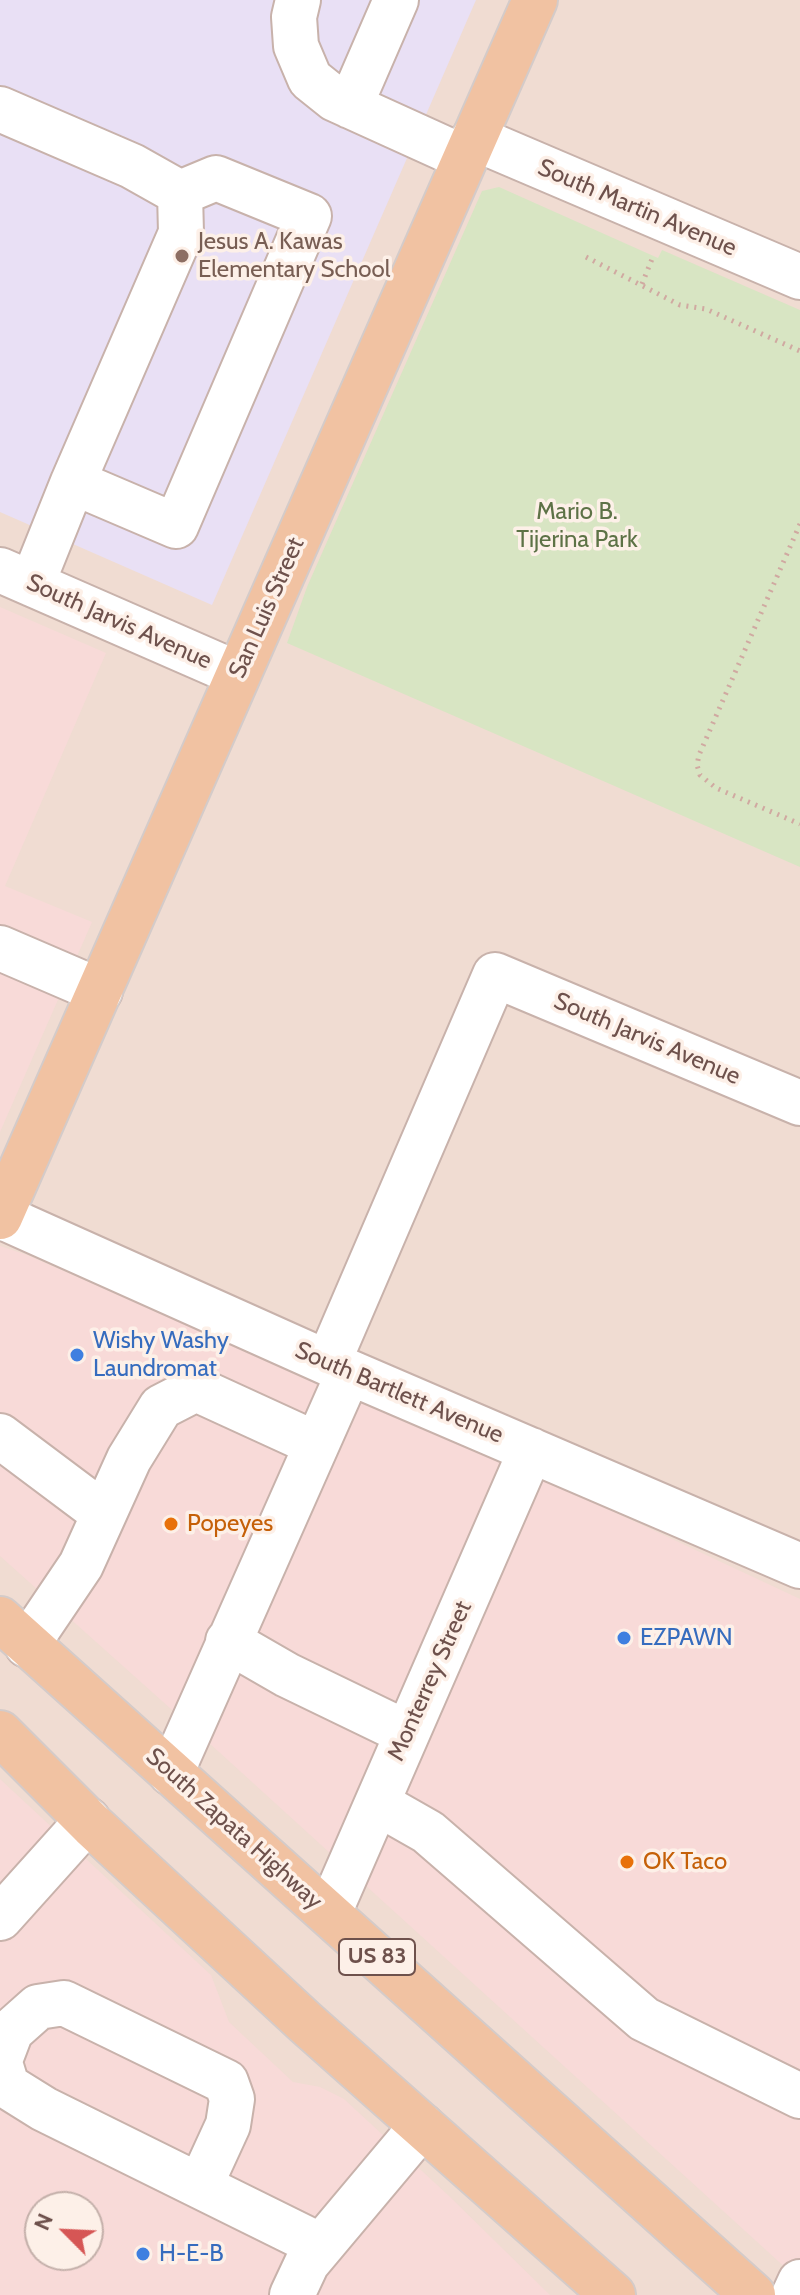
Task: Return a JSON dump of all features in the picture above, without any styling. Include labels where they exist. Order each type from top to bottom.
[{"type":"main road","name":"San Luis Street","points":[[0,1217],[535,0]]},
{"type":"main road","name":"South Zapata Highway","points":[[14,1632],[753,2295]]},
{"type":"main road","points":[[0,1733],[88,1820],[306,2023],[613,2295]]},
{"type":"street","name":"South Martin Avenue","points":[[298,0],[294,17],[296,46],[310,79],[335,99],[470,148],[800,277]]},
{"type":"street","points":[[350,106],[396,0]]},
{"type":"street","points":[[0,109],[132,166],[180,193]]},
{"type":"street","points":[[73,482],[176,526],[309,216],[216,178],[180,193]]},
{"type":"street","points":[[16,577],[73,482],[181,233],[180,193]]},
{"type":"street","name":"South Jarvis Avenue","points":[[16,577],[238,674]]},
{"type":"street","points":[[0,948],[100,991]]},
{"type":"street","name":"South Jarvis Avenue","points":[[338,1367],[495,975],[800,1103]]},
{"type":"street","name":"South Bartlett Avenue","points":[[0,1217],[800,1566]]},
{"type":"street","points":[[171,1773],[316,1444],[338,1367]]},
{"type":"street","points":[[14,1632],[81,1565],[129,1459],[161,1407],[196,1389],[316,1444]]},
{"type":"street","points":[[0,1436],[104,1514]]},
{"type":"street","name":"Monterrey Street","points":[[329,1913],[531,1450]]},
{"type":"street","points":[[228,1641],[287,1675],[407,1733]]},
{"type":"street","points":[[377,1803],[428,1832],[644,2019],[800,2096]]},
{"type":"street","points":[[0,1918],[88,1820]]},
{"type":"street","points":[[200,2186],[228,2125],[232,2099],[226,2082],[64,2003],[38,2007],[11,2031],[0,2062],[7,2086],[44,2109],[321,2246]]},
{"type":"street","points":[[292,2295],[307,2263],[422,2126]]},
{"type":"street","points":[[794,2295],[800,2282]]},
{"type":"path","points":[[642,284],[655,250]]},
{"type":"path","points":[[586,257],[680,305],[706,309],[800,351]]},
{"type":"path","points":[[800,524],[697,765],[700,775],[716,788],[800,824]]},
{"type":"shaded area","points":[[0,0],[800,0],[800,2295],[0,2295]]},
{"type":"shaded area","name":"Jesus A. Kawas Elementary School","points":[[0,0],[476,0],[212,605],[0,512]]},
{"type":"shaded area","points":[[0,607],[106,653],[5,886],[92,922],[0,1132]]},
{"type":"shaded area","points":[[0,1246],[563,1488],[800,1599],[800,2281],[0,1556]]},
{"type":"shaded area","points":[[0,1779],[211,1975],[229,2022],[293,2082],[320,2087],[344,2099],[550,2295],[0,2295]]},
{"type":"green space","name":"Mario B. Tijerina Park","points":[[499,187],[658,258],[662,250],[800,310],[800,867],[287,643],[307,587],[482,191]]},
{"type":"place","name":"Jesus A. Kawas Elementary School","points":[[182,256]]},
{"type":"place","name":"Wishy Washy Laundromat","points":[[77,1355]]},
{"type":"place","name":"Popeyes","points":[[171,1524]]},
{"type":"place","name":"EZPAWN","points":[[624,1638]]},
{"type":"place","name":"OK Taco","points":[[627,1862]]},
{"type":"place","name":"H-E-B","points":[[143,2254]]}]
